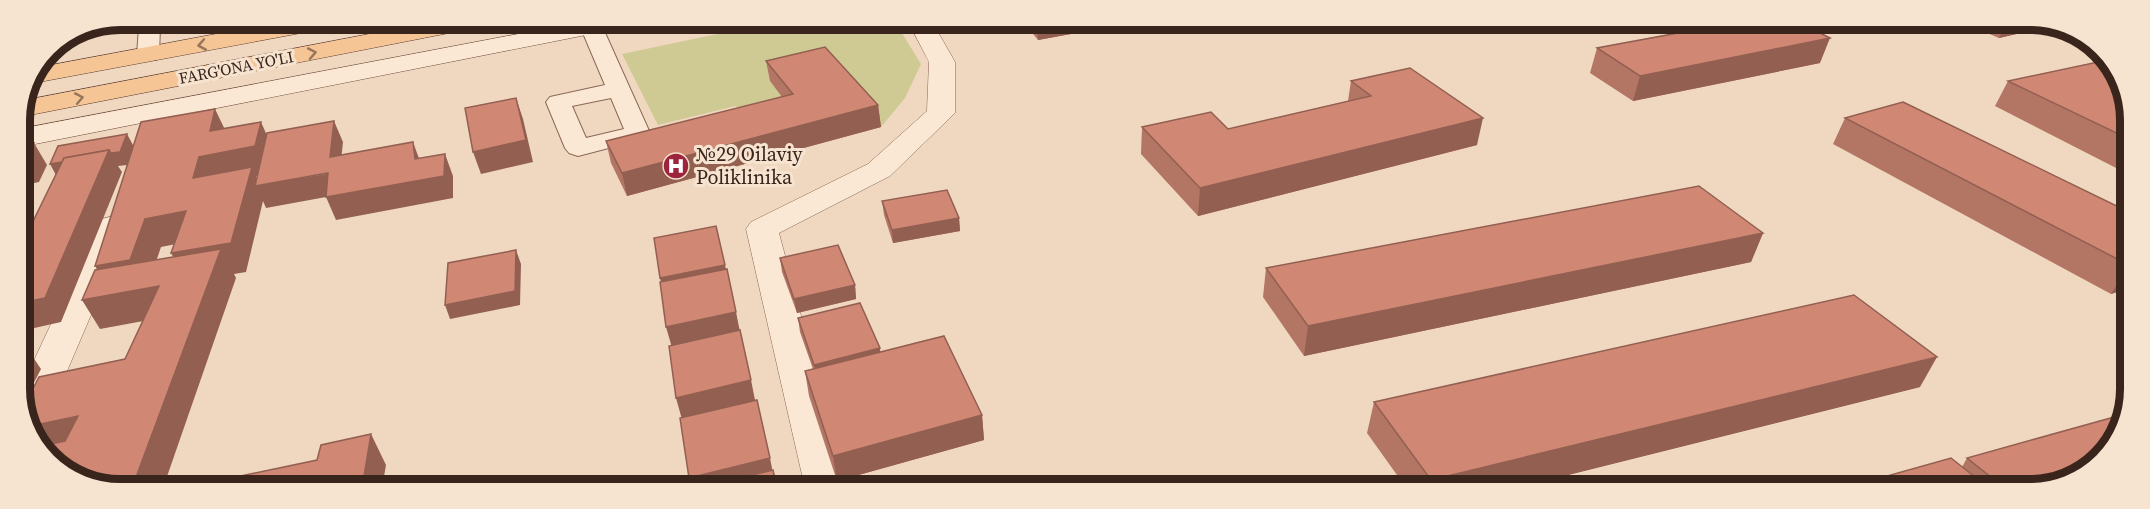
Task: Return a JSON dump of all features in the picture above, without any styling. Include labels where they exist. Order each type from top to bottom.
[{"type":"main road","name":"FARG'ONA YO'LI","points":[[43,74],[280,30]]},
{"type":"main road","name":"FARG'ONA YO'LI","points":[[31,107],[428,30]]},
{"type":"street","points":[[30,136],[573,30]]},
{"type":"street","points":[[824,479],[762,230],[879,170],[940,113],[942,62],[925,30]]},
{"type":"street","points":[[147,145],[159,110]]},
{"type":"street","points":[[32,407],[126,196]]},
{"type":"lane","points":[[148,55],[149,30]]},
{"type":"lane","points":[[596,30],[619,89]]},
{"type":"shaded area","points":[[736,30],[900,30],[921,64],[905,98],[881,127],[828,67],[797,115],[753,127],[736,106],[658,125],[622,54]]},
{"type":"building","points":[[1694,30],[1814,30],[1830,38],[1640,76],[1597,48]]},
{"type":"building","points":[[825,47],[878,105],[622,173],[606,141],[793,94],[766,61]]},
{"type":"building","points":[[2099,62],[2111,80],[2115,91],[2120,135],[2008,81]]},
{"type":"building","points":[[1410,68],[1483,118],[1200,188],[1142,127],[1211,112],[1228,129],[1371,96],[1351,81]]},
{"type":"building","points":[[516,98],[526,140],[473,152],[465,108]]},
{"type":"building","points":[[1903,102],[2120,208],[2120,260],[1845,118]]},
{"type":"building","points":[[215,109],[210,131],[261,122],[255,146],[199,157],[193,178],[252,167],[231,243],[171,253],[186,211],[145,219],[130,260],[95,266],[141,122]]},
{"type":"building","points":[[334,121],[330,157],[413,142],[415,159],[445,154],[444,176],[326,197],[328,173],[255,186],[267,133]]},
{"type":"building","points":[[127,134],[120,152],[111,153],[109,150],[64,158],[62,162],[50,164],[58,146]]},
{"type":"building","points":[[109,150],[45,298],[30,301],[30,228],[64,158]]},
{"type":"building","points":[[1699,186],[1763,233],[1308,326],[1266,268]]},
{"type":"building","points":[[947,190],[959,218],[892,230],[882,201]]},
{"type":"building","points":[[716,226],[725,265],[660,278],[654,238]]},
{"type":"building","points":[[838,245],[855,285],[794,299],[780,258]]},
{"type":"building","points":[[221,249],[135,479],[102,477],[70,464],[49,444],[65,441],[78,416],[37,425],[32,407],[30,394],[39,377],[125,359],[159,286],[82,300],[95,270]]},
{"type":"building","points":[[516,250],[515,291],[445,305],[448,263]]},
{"type":"building","points":[[727,269],[736,312],[666,327],[660,282]]},
{"type":"building","points":[[1854,295],[1937,357],[1435,479],[1430,479],[1374,402]]},
{"type":"building","points":[[860,303],[880,348],[814,365],[798,318]]},
{"type":"building","points":[[740,330],[751,380],[676,398],[669,346]]},
{"type":"building","points":[[944,336],[982,415],[833,456],[805,371]]},
{"type":"building","points":[[757,400],[770,458],[689,478],[680,418]]},
{"type":"building","points":[[2115,417],[2108,434],[2089,457],[2075,467],[2053,476],[2036,479],[1993,479],[1967,458]]},
{"type":"building","points":[[371,434],[364,479],[226,479],[317,460],[321,445]]},
{"type":"building","points":[[1951,458],[1977,479],[1876,479]]},
{"type":"building","points":[[773,470],[775,479],[736,479]]},
{"type":"place","name":"№29 Oilaviy Poliklinika","points":[[676,166]]}]
